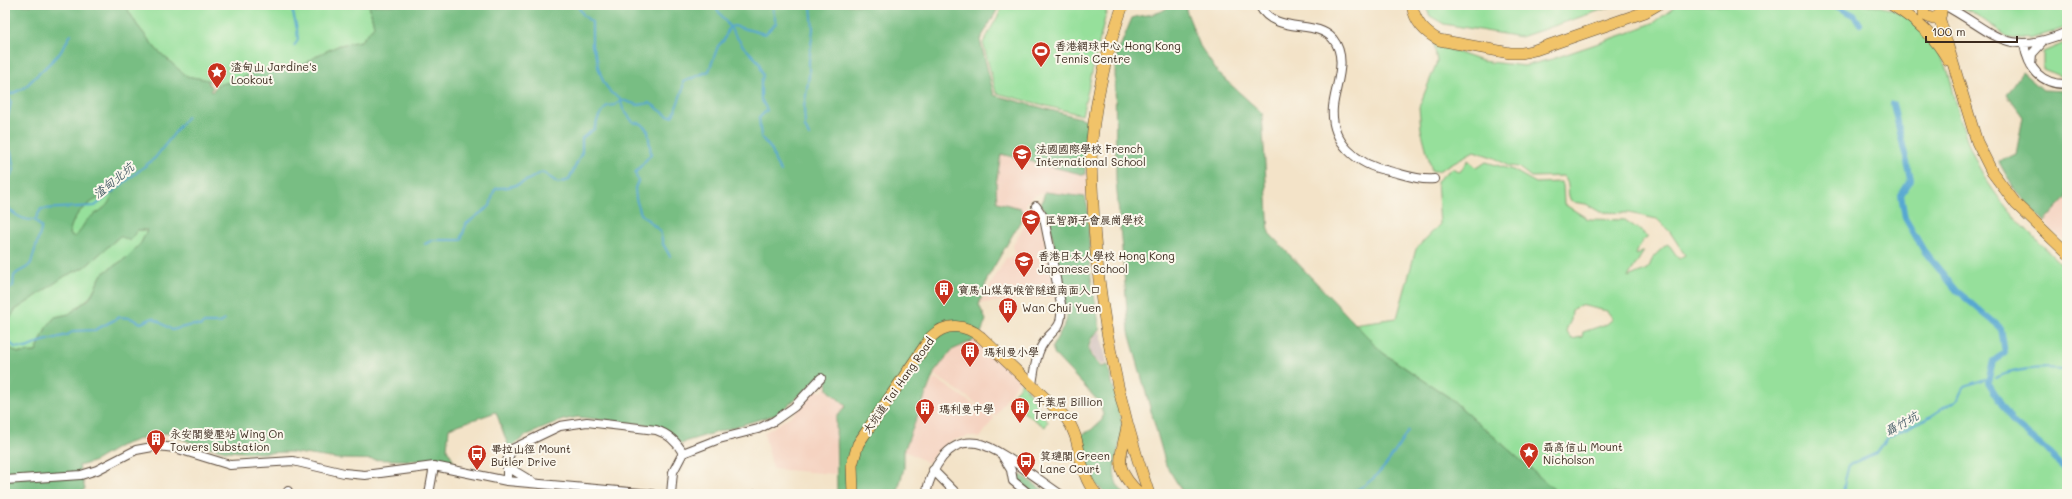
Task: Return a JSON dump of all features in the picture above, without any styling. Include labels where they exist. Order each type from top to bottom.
[{"type":"main road","points":[[1123,5],[1109,53],[1094,122],[1091,162],[1093,229],[1103,308],[1128,425],[1149,494]]},
{"type":"main road","points":[[1412,5],[1419,24],[1428,33],[1439,40],[1515,53],[1535,50],[1645,12],[1657,5]]},
{"type":"main road","points":[[1893,5],[1937,13]]},
{"type":"main road","points":[[1893,5],[1916,21],[1926,31],[1945,55],[1957,76]]},
{"type":"main road","points":[[1924,5],[1923,11],[1937,13]]},
{"type":"main road","points":[[1937,13],[1977,142],[1992,172],[2016,204],[2067,253]]},
{"type":"main road","name":"大坑道 Tai Hang Road","points":[[853,494],[852,465],[861,438],[929,340],[940,330],[956,326],[973,331],[1063,414],[1077,439],[1082,470],[1096,494]]},
{"type":"main road","points":[[1128,425],[1121,459],[1122,474],[1140,494]]},
{"type":"main road","points":[[1121,459],[1129,452],[1136,454]]},
{"type":"street","points":[[1259,5],[1266,15],[1274,21],[1323,32],[1335,43],[1340,66],[1333,108],[1333,119],[1339,139],[1346,149],[1372,168],[1434,179]]},
{"type":"street","points":[[1937,13],[1950,13],[1968,18],[2001,40],[2012,43],[2024,44],[2046,40],[2067,32]]},
{"type":"street","points":[[2032,69],[2032,54],[2035,48],[2046,40]]},
{"type":"street","points":[[2024,44],[2027,60],[2032,69],[2048,81],[2067,84]]},
{"type":"street","points":[[1032,385],[1035,365],[1041,347],[1060,325],[1062,316],[1044,218],[1036,206]]},
{"type":"street","points":[[671,494],[673,472],[683,453],[719,439],[758,429],[774,421],[794,407],[821,378]]},
{"type":"street","points":[[507,481],[507,461],[509,455],[518,445],[560,426],[577,422],[594,422],[656,430],[665,433],[678,443],[683,453]]},
{"type":"street","points":[[926,494],[933,470],[950,450],[965,444],[977,443],[1000,454],[1060,494]]},
{"type":"street","points":[[5,480],[81,475],[97,470],[136,450],[158,446],[175,448],[224,464],[240,465],[293,461],[354,474],[370,474],[434,466],[507,481],[652,494]]},
{"type":"street","points":[[1000,454],[1011,470],[1012,480],[1016,485],[1029,494]]},
{"type":"street","points":[[429,494],[434,466]]},
{"type":"street","points":[[508,467],[535,483]]},
{"type":"street","points":[[1016,485],[1014,478],[1020,468]]},
{"type":"street","points":[[933,470],[954,491]]},
{"type":"street","points":[[929,482],[940,483],[954,491]]},
{"type":"street","points":[[757,494],[774,494]]},
{"type":"shaded area","points":[[991,145],[1088,172],[1086,199],[1041,193],[1032,197],[1026,204],[1026,210],[993,202]]},
{"type":"shaded area","points":[[2067,197],[2067,244],[2044,222]]},
{"type":"shaded area","name":"香港日本人學校 Hong Kong Japanese School","points":[[1041,222],[1047,253],[1017,257],[1047,254],[1056,297],[980,303],[1006,258],[1015,257],[1013,245],[1024,226]]},
{"type":"shaded area","points":[[1100,330],[1107,363],[1101,365],[1093,357],[1089,350],[1092,340]]},
{"type":"shaded area","points":[[968,334],[1020,379],[995,416],[932,373],[945,355]]},
{"type":"shaded area","points":[[935,378],[994,418],[980,438],[969,436],[950,441],[936,452],[928,463],[905,451],[903,440],[909,421]]},
{"type":"shaded area","points":[[828,385],[849,402],[836,418],[835,474],[773,469],[764,433],[794,414],[816,390],[822,392]]},
{"type":"green space","points":[[5,5],[125,5],[137,25],[156,49],[186,76],[208,80],[208,83],[213,88],[210,90],[212,92],[217,85],[238,80],[261,69],[295,70],[320,54],[340,45],[361,41],[374,26],[369,5],[1000,5],[980,40],[994,95],[1088,120],[1085,135],[1085,175],[1001,154],[996,184],[997,202],[1020,208],[1024,215],[988,277],[979,305],[986,320],[979,338],[952,350],[934,373],[904,451],[904,468],[897,494],[837,494],[836,418],[846,406],[828,390],[827,380],[820,375],[807,389],[778,414],[687,441],[682,444],[655,426],[578,417],[563,420],[527,435],[509,448],[496,412],[449,428],[447,449],[454,461],[338,459],[290,452],[259,453],[226,451],[192,443],[167,433],[148,436],[120,446],[93,462],[79,466],[85,489],[78,494],[5,494],[5,345],[18,353],[36,352],[46,328],[55,317],[69,314],[90,298],[102,274],[126,258],[141,243],[147,230],[137,230],[130,241],[120,236],[85,267],[65,276],[15,310],[5,327]],"holes":[[[114,191],[105,207],[86,221],[75,237],[69,234],[75,217],[85,206]]]},
{"type":"green space","points":[[125,5],[369,5],[374,26],[361,41],[340,45],[320,54],[295,70],[261,69],[238,80],[217,85],[208,80],[186,76],[156,49],[137,25]]},
{"type":"green space","name":"香港網球中心 Hong Kong Tennis Centre","points":[[1004,5],[1108,5],[1082,115],[996,93],[983,43]]},
{"type":"green space","points":[[1171,5],[1187,5],[1186,10],[1200,46],[1218,73],[1262,113],[1269,233],[1383,353],[1450,398],[1559,494],[1184,494],[1166,465],[1129,332],[1116,180],[1115,59],[1132,18],[1157,13]]},
{"type":"green space","points":[[1425,5],[1616,5],[1521,37],[1444,24],[1430,16]]},
{"type":"green space","points":[[1677,5],[1874,5],[1898,12],[1905,16],[1928,38],[1948,71],[1970,149],[1993,190],[2016,218],[2067,269],[2067,494],[1559,494],[1450,398],[1383,353],[1353,324],[1397,318],[1416,249],[1440,224],[1437,181],[1452,168],[1460,172],[1468,160],[1477,168],[1486,162],[1513,170],[1536,183],[1561,182],[1563,185],[1564,204],[1588,219],[1625,220],[1648,236],[1642,241],[1636,254],[1637,255],[1644,251],[1628,277],[1649,267],[1653,257],[1667,244],[1679,259],[1685,255],[1670,232],[1657,219],[1629,213],[1600,212],[1586,204],[1572,202],[1569,196],[1566,179],[1563,176],[1531,177],[1518,167],[1508,166],[1495,158],[1474,151],[1438,171],[1432,171],[1421,129],[1419,107],[1437,62],[1434,44],[1481,61],[1524,66],[1552,59],[1628,33],[1655,22]],"holes":[[[1580,305],[1607,311],[1613,319],[1607,324],[1583,332],[1582,337],[1572,339],[1566,330],[1571,320],[1572,310]]]},
{"type":"green space","points":[[1956,5],[2067,5],[2067,24],[2062,29],[2030,39],[2008,37],[1972,12]]},
{"type":"green space","points":[[2067,42],[2067,78],[2043,69],[2043,52]]},
{"type":"green space","points":[[2022,72],[2043,90],[2067,91],[2067,197],[2044,222],[2015,191],[1999,162],[2016,154],[2023,117],[2007,95]]},
{"type":"green space","points":[[114,190],[110,203],[86,222],[81,232],[75,238],[69,234],[75,217],[85,206]]},
{"type":"green space","points":[[1045,192],[1085,197],[1088,209],[1090,271],[1100,329],[1091,339],[1088,349],[1091,356],[1101,367],[1108,365],[1122,422],[1121,437],[1114,471],[1115,479],[1125,494],[1113,495],[1107,493],[1094,483],[1090,476],[1080,435],[1091,430],[1102,420],[1103,415],[1100,403],[1055,355],[1052,347],[1066,322],[1067,316],[1049,217],[1041,205]]},
{"type":"green space","points":[[137,230],[147,230],[141,243],[126,258],[102,274],[90,297],[69,314],[55,317],[46,328],[36,352],[18,353],[5,345],[5,327],[15,310],[65,276],[85,267],[120,236]]},
{"type":"green space","points":[[1022,382],[1048,422],[1045,427],[1009,402]]},
{"type":"green space","points":[[1021,475],[1049,494],[1035,494],[1018,482],[1017,479]]},
{"type":"waterway","points":[[291,5],[298,40],[294,46]]},
{"type":"waterway","points":[[577,5],[584,16],[592,22],[592,46],[604,83],[611,93],[620,98],[623,109],[633,122],[642,124],[648,131],[651,154],[635,173],[638,181],[635,188],[636,199],[641,214],[660,231],[663,244],[670,256]]},
{"type":"waterway","points":[[714,5],[743,46],[759,62],[763,76],[761,82],[761,99],[767,110],[759,118],[761,137],[772,150],[775,161],[781,172]]},
{"type":"waterway","points":[[425,244],[433,240],[461,240],[466,224],[490,206],[494,191],[497,188],[510,187],[526,181],[542,172],[558,183],[569,180],[582,152],[582,138],[594,129],[599,116],[607,106],[615,105],[622,100],[638,105],[650,103],[668,116],[673,116],[683,89],[683,82],[709,71],[718,46],[724,40],[729,27],[734,26],[765,34],[776,23],[773,11],[774,5]]},
{"type":"waterway","points":[[809,136],[805,127],[804,107],[809,76],[809,61],[813,29],[811,5]]},
{"type":"waterway","points":[[1834,5],[1854,15],[1860,24]]},
{"type":"waterway","points":[[9,95],[24,88],[60,53],[71,34]]},
{"type":"waterway","points":[[5,89],[11,102],[5,129]]},
{"type":"waterway","points":[[1893,104],[1911,179],[1901,195],[1905,218],[1924,251],[1957,291],[2001,328],[2005,353],[1993,361],[1988,382],[2013,422],[2044,448],[2067,472]]},
{"type":"waterway","name":"渣甸北坑","points":[[35,220],[41,209],[95,206],[155,158],[187,117]]},
{"type":"waterway","points":[[5,147],[11,152],[14,170],[5,185]]},
{"type":"waterway","points":[[5,200],[9,209],[21,218],[35,220],[41,227],[31,263],[14,276],[13,286],[5,293]]},
{"type":"waterway","points":[[5,339],[15,347],[26,348],[40,342],[67,335],[74,331],[95,330],[120,317],[130,318],[141,323],[153,318],[172,330],[192,325],[200,326],[204,323],[219,323],[225,320]]},
{"type":"waterway","points":[[1995,378],[2020,370],[2037,368],[2063,369],[2067,367]]},
{"type":"waterway","name":"聶竹坑","points":[[1843,494],[1849,465],[1877,453],[1888,437],[1928,418],[1956,400],[1965,386],[1985,379]]},
{"type":"waterway","points":[[1348,494],[1359,489],[1384,468],[1408,431]]},
{"type":"place","name":"香港網球中心 Hong Kong Tennis Centre","points":[[1041,68]]},
{"type":"place","name":"渣甸山 Jardine's Lookout","points":[[217,89]]},
{"type":"place","name":"法國國際學校 French International School","points":[[1022,171]]},
{"type":"place","name":"匡智獅子會晨崗學校","points":[[1031,236]]},
{"type":"place","name":"香港日本人學校 Hong Kong Japanese School","points":[[1024,278]]},
{"type":"place","name":"寶馬山煤氣喉管隧道南面入口","points":[[944,306]]},
{"type":"place","name":"Wan Chui Yuen","points":[[1008,324]]},
{"type":"place","name":"瑪利曼小學","points":[[970,368]]},
{"type":"place","name":"千葉居 Billion Terrace","points":[[1020,424]]},
{"type":"place","name":"瑪利曼中學","points":[[925,425]]},
{"type":"place","name":"永安閣變壓站 Wing On Towers Substation","points":[[156,456]]},
{"type":"place","name":"聶高信山 Mount Nicholson","points":[[1529,469]]},
{"type":"place","name":"畢拉山徑 Mount Butler Drive","points":[[477,471]]},
{"type":"place","name":"箕璉閣 Green Lane Court","points":[[1026,478]]}]
